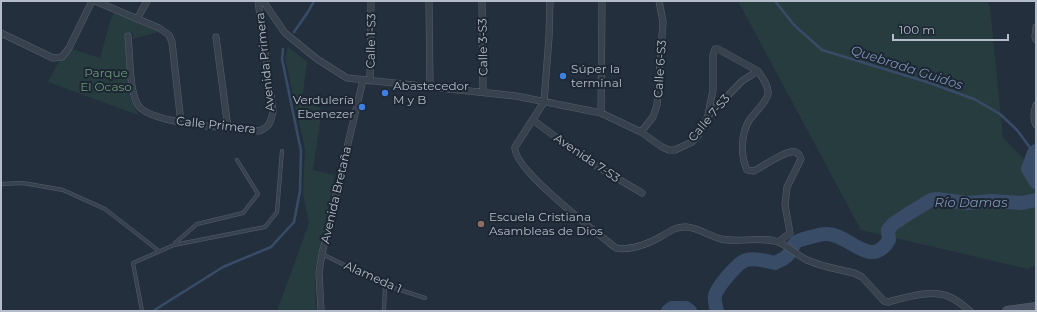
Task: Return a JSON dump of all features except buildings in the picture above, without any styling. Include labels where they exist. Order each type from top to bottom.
[{"type":"main road","points":[[1007,311],[1036,307]]},
{"type":"street","points":[[1,33],[53,58],[62,57],[69,48],[92,1]]},
{"type":"street","points":[[95,1],[159,28],[169,35],[172,42],[180,123]]},
{"type":"street","points":[[137,19],[146,1]]},
{"type":"street","name":"Avenida Primera","points":[[258,1],[273,111],[270,123]]},
{"type":"street","name":"Calle 7-S3","points":[[263,1],[286,33],[317,59],[347,78],[483,92],[601,113],[641,132],[668,150],[676,150],[692,142],[698,136],[708,116],[742,81],[758,71]]},
{"type":"street","name":"Calle 1-S3","points":[[370,80],[372,1]]},
{"type":"street","points":[[429,1],[430,87]]},
{"type":"street","name":"Calle 3-S3","points":[[482,1],[483,92]]},
{"type":"street","points":[[550,1],[544,102],[515,147],[515,151],[525,169],[540,184],[616,248],[625,250],[637,247],[660,237],[673,229],[681,227],[688,227],[721,239],[736,241],[765,240],[778,242],[796,254],[809,260],[862,277],[884,301],[888,302],[922,295],[938,294],[949,297],[970,311]]},
{"type":"street","points":[[601,113],[602,1]]},
{"type":"street","name":"Calle 6-S3","points":[[641,132],[653,117],[657,105],[662,22],[659,1]]},
{"type":"street","points":[[1036,27],[1036,40]]},
{"type":"street","name":"Calle Primera","points":[[128,36],[132,88],[138,106],[155,116],[180,123],[259,131],[266,128],[270,123]]},
{"type":"street","points":[[216,37],[228,128]]},
{"type":"street","points":[[708,116],[713,90],[713,55],[715,49],[718,49],[758,71],[768,88],[768,94],[745,130],[742,149],[743,162],[747,170],[754,171],[789,153],[796,152],[800,156],[801,160],[788,187],[785,205],[790,233],[778,242]]},
{"type":"street","name":"Avenida Bretaña","points":[[321,311],[319,272],[322,254],[363,80]]},
{"type":"street","points":[[1036,105],[1034,109],[1034,121],[1036,125]]},
{"type":"street","name":"Avenida 7-S3","points":[[533,120],[588,161],[642,193]]},
{"type":"lane","points":[[142,311],[133,263],[174,245],[265,227],[278,212],[282,151]]},
{"type":"lane","points":[[174,245],[197,224],[242,213],[258,194],[237,160]]},
{"type":"lane","points":[[1,184],[23,183],[63,190],[105,209],[159,251]]},
{"type":"lane","name":"Alameda 1","points":[[322,254],[385,285],[425,298]]},
{"type":"lane","points":[[384,311],[385,285]]},
{"type":"green space","points":[[738,1],[987,1],[990,7],[1003,138],[1036,171],[1036,265],[1028,269],[861,230]]},
{"type":"green space","name":"Parque El Ocaso","points":[[114,12],[158,32],[133,39],[133,33],[126,32],[130,97],[138,115],[48,82],[60,60],[66,57],[72,49],[100,58]]},
{"type":"green space","points":[[288,47],[307,61],[302,101],[322,109],[313,170],[335,175],[315,271],[316,311],[277,311],[309,223],[303,193],[305,149],[285,58]]},
{"type":"waterway","points":[[294,32],[314,1]]},
{"type":"waterway","name":"Quebrada Guidos","points":[[775,1],[794,25],[822,50],[927,82],[974,99],[1000,114],[1017,130],[1034,153]]},
{"type":"waterway","points":[[153,311],[223,267],[271,247],[294,222],[300,191],[301,151],[282,59],[283,49]]},
{"type":"waterway","name":"Río Damas","points":[[1036,151],[1028,169],[1036,182]]},
{"type":"waterway","name":"Río Damas","points":[[717,311],[715,300],[716,292],[727,277],[741,263],[751,259],[775,263],[782,260],[789,254],[793,245],[801,240],[823,234],[834,235],[858,248],[874,252],[882,249],[889,240],[888,230],[893,224],[931,200],[937,199],[967,203],[991,201],[1022,203],[1036,200]]},
{"type":"waterway","name":"Río Damas","points":[[668,311],[672,308],[686,308],[690,311]]},
{"type":"place","name":"Súper la terminal","points":[[563,76]]},
{"type":"place","name":"Abastecedor M y B","points":[[385,93]]},
{"type":"place","name":"Verdulería Ebenezer","points":[[362,107]]},
{"type":"place","name":"Escuela Cristiana Asambleas de Dios","points":[[481,224]]}]
